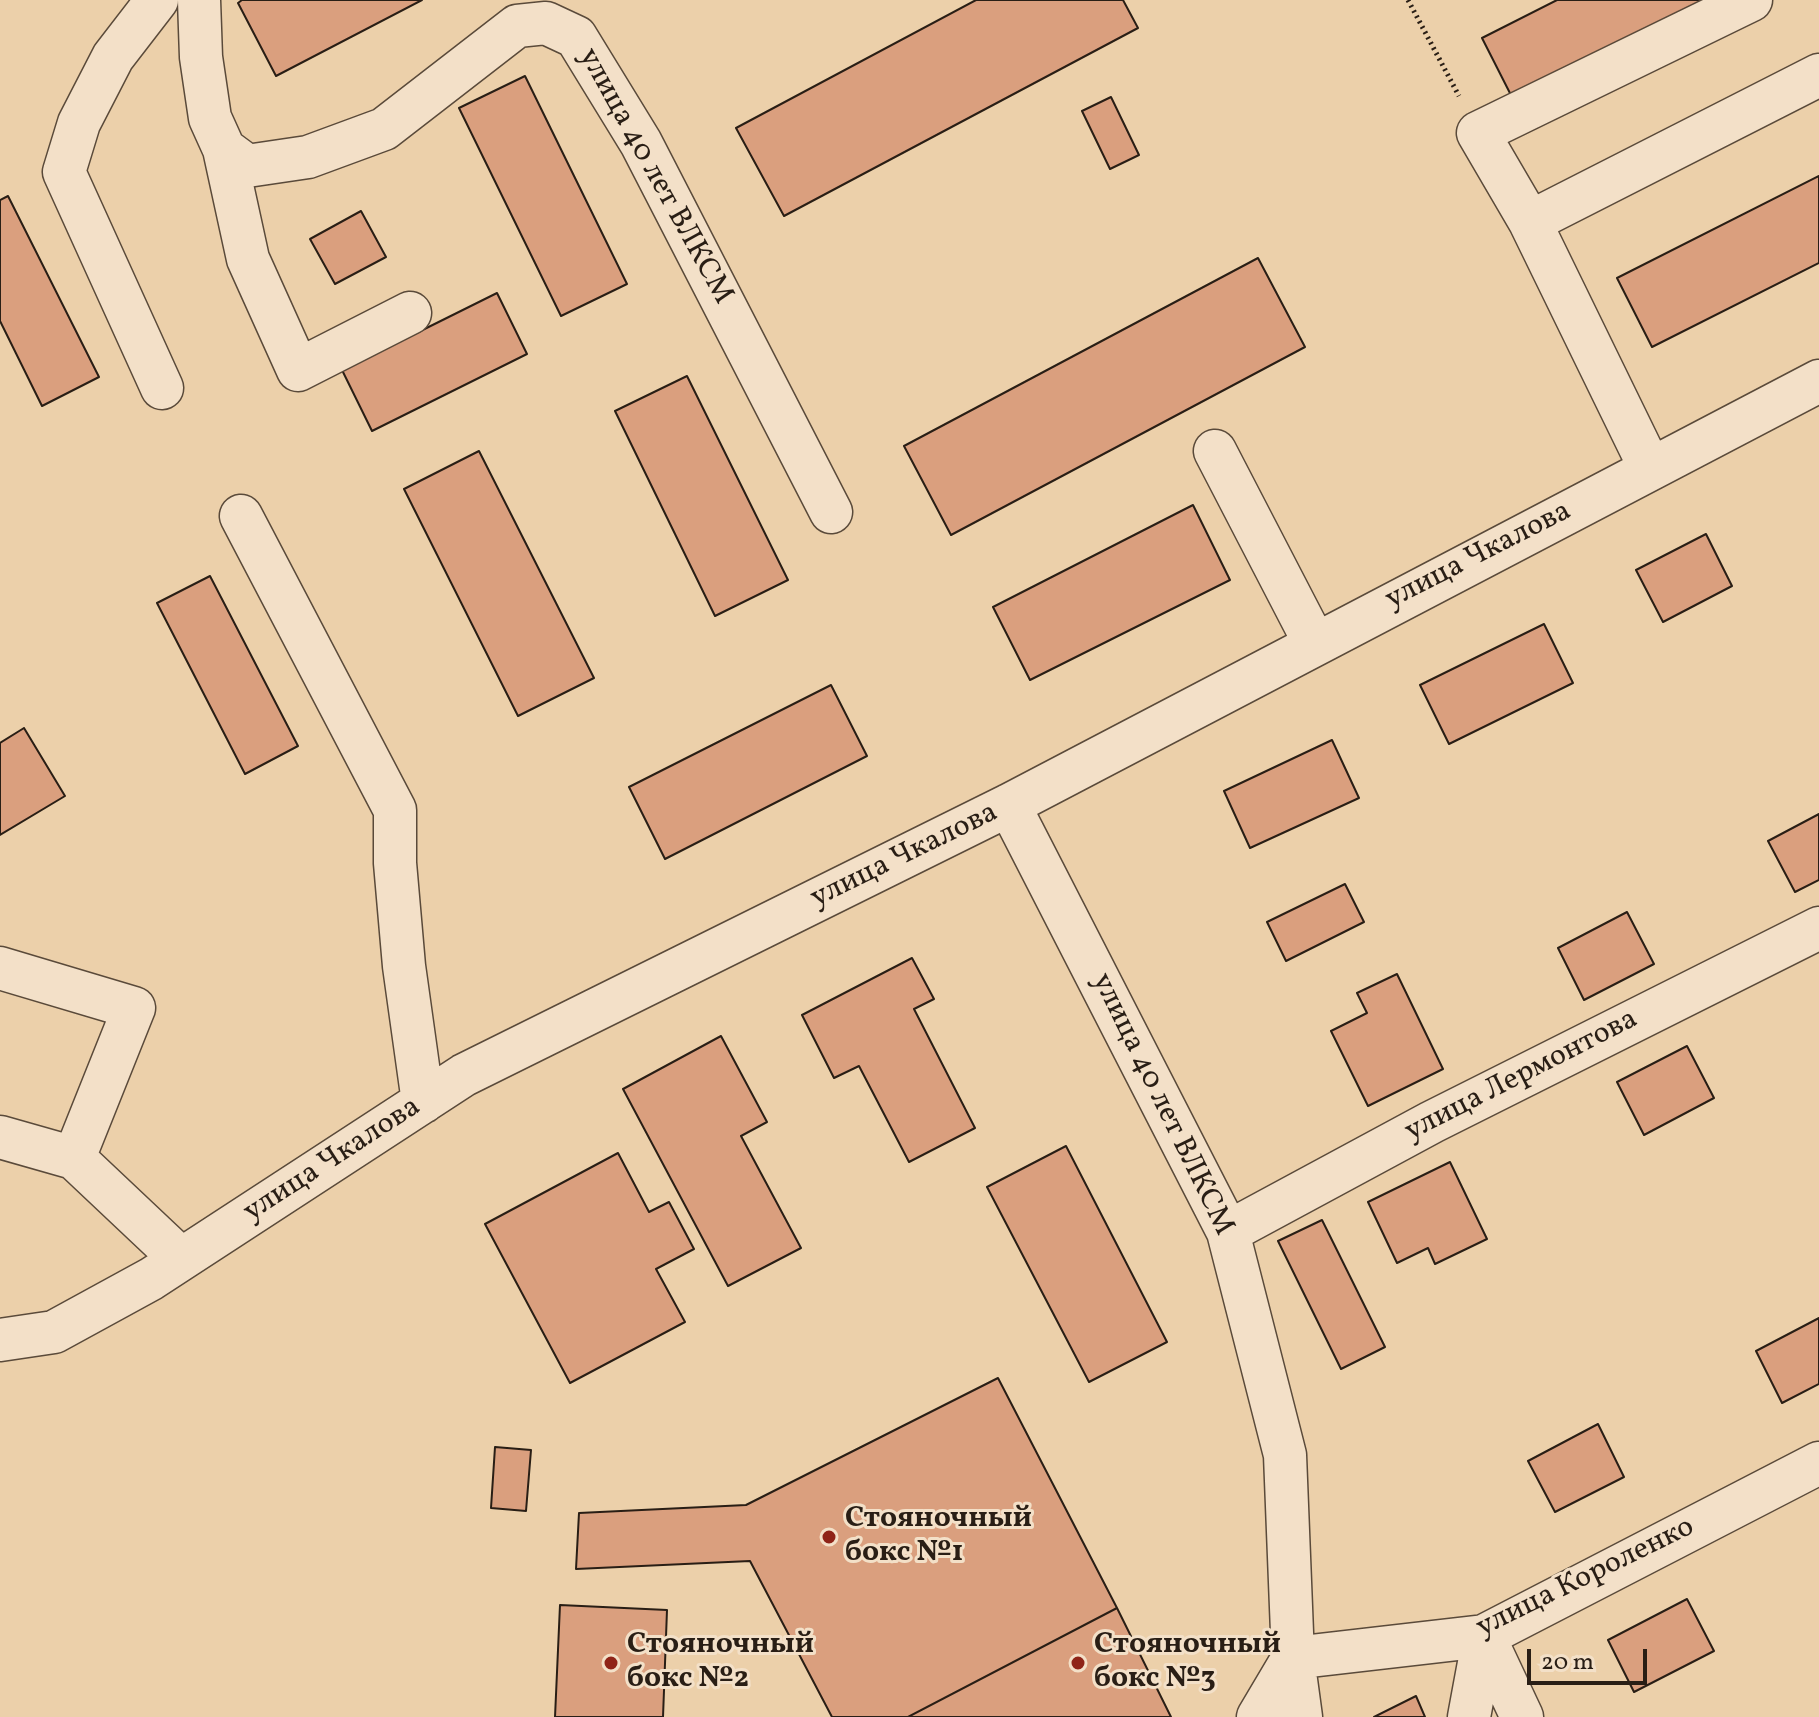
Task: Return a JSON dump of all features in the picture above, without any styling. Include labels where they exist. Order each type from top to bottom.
[{"type":"street","points":[[157,0],[113,57],[79,123],[64,172],[162,388]]},
{"type":"street","points":[[199,0],[201,57],[210,118],[224,149],[248,259],[298,370],[410,313]]},
{"type":"street","points":[[1650,468],[1530,222],[1478,133],[1751,0]]},
{"type":"street","name":"улица 40 лет ВЛКСМ","points":[[224,149],[247,166],[308,157],[384,129],[517,26],[546,23],[576,37],[641,143],[831,512]]},
{"type":"street","points":[[1530,222],[1819,75]]},
{"type":"street","name":"улица Чкалова","points":[[0,1340],[54,1332],[181,1259],[464,1075],[1009,805],[1314,642],[1819,381]]},
{"type":"street","points":[[1215,451],[1314,642]]},
{"type":"street","points":[[241,516],[395,810],[395,863],[402,951],[423,1102]]},
{"type":"street","name":"улица 40 лет ВЛКСМ","points":[[1009,805],[1228,1232],[1285,1455],[1293,1658],[1301,1717]]},
{"type":"street","name":"улица Лермонтова","points":[[1228,1232],[1432,1122],[1819,928]]},
{"type":"street","points":[[0,968],[134,1008],[74,1158]]},
{"type":"street","points":[[0,1137],[74,1158],[181,1259]]},
{"type":"street","name":"улица Короленко","points":[[1293,1658],[1484,1636],[1819,1463]]},
{"type":"street","points":[[1469,1717],[1484,1636]]},
{"type":"street","points":[[1484,1636],[1522,1717]]},
{"type":"street","points":[[1258,1717],[1293,1658]]},
{"type":"path","points":[[1408,0],[1478,133]]},
{"type":"building","points":[[242,0],[422,0],[276,76],[238,3]]},
{"type":"building","points":[[976,0],[1123,0],[1138,28],[784,216],[736,128]]},
{"type":"building","points":[[1557,0],[1729,0],[1517,107],[1482,38]]},
{"type":"building","points":[[525,76],[627,284],[561,316],[459,108]]},
{"type":"building","points":[[1111,97],[1139,155],[1110,169],[1082,111]]},
{"type":"building","points":[[1819,176],[1819,263],[1652,347],[1617,278]]},
{"type":"building","points":[[8,196],[99,377],[42,406],[0,321],[0,200]]},
{"type":"building","points":[[361,211],[386,257],[335,284],[310,239]]},
{"type":"building","points":[[1258,258],[1305,347],[951,535],[904,446]]},
{"type":"building","points":[[497,293],[527,354],[372,431],[342,370]]},
{"type":"building","points":[[687,376],[788,580],[715,616],[615,411]]},
{"type":"building","points":[[479,451],[594,678],[518,716],[404,489]]},
{"type":"building","points":[[1193,505],[1230,580],[1030,680],[993,607]]},
{"type":"building","points":[[1706,534],[1732,586],[1663,622],[1636,570]]},
{"type":"building","points":[[210,576],[298,746],[245,774],[157,603]]},
{"type":"building","points":[[1544,624],[1573,683],[1449,744],[1420,685]]},
{"type":"building","points":[[831,685],[867,756],[665,859],[629,787]]},
{"type":"building","points":[[24,728],[65,796],[0,835],[0,743]]},
{"type":"building","points":[[1332,740],[1359,798],[1250,848],[1224,791]]},
{"type":"building","points":[[1819,814],[1819,880],[1795,892],[1768,841]]},
{"type":"building","points":[[1345,884],[1364,922],[1286,961],[1267,922]]},
{"type":"building","points":[[1627,912],[1654,964],[1584,1000],[1558,948]]},
{"type":"building","points":[[912,958],[934,999],[914,1009],[975,1128],[909,1162],[859,1066],[834,1078],[802,1015]]},
{"type":"building","points":[[1397,974],[1443,1069],[1368,1106],[1331,1031],[1367,1013],[1357,993]]},
{"type":"building","points":[[721,1036],[767,1122],[741,1136],[801,1248],[728,1286],[623,1089]]},
{"type":"building","points":[[1687,1046],[1714,1098],[1644,1135],[1617,1082]]},
{"type":"building","points":[[1066,1146],[1167,1342],[1089,1382],[987,1187]]},
{"type":"building","points":[[618,1153],[649,1212],[669,1202],[694,1249],[656,1269],[685,1322],[570,1383],[485,1224]]},
{"type":"building","points":[[1450,1162],[1487,1239],[1435,1264],[1428,1248],[1397,1263],[1368,1202]]},
{"type":"building","points":[[1322,1220],[1385,1347],[1341,1369],[1278,1241]]},
{"type":"building","points":[[1819,1318],[1819,1384],[1782,1403],[1756,1351]]},
{"type":"building","name":"Стояночный бокс №1","points":[[998,1378],[1117,1608],[908,1717],[832,1717],[750,1561],[576,1569],[579,1513],[746,1505]]},
{"type":"building","points":[[1598,1424],[1624,1477],[1555,1512],[1528,1461]]},
{"type":"building","points":[[495,1447],[531,1450],[526,1511],[491,1508]]},
{"type":"building","points":[[1687,1599],[1714,1651],[1634,1692],[1608,1640]]},
{"type":"building","name":"Стояночный бокс №2","points":[[560,1605],[667,1610],[663,1717],[555,1717]]},
{"type":"building","name":"Стояночный бокс №3","points":[[1117,1608],[1171,1717],[908,1717]]},
{"type":"building","points":[[1416,1696],[1425,1717],[1374,1717]]},
{"type":"place","name":"Стояночный бокс №1","points":[[829,1537]]},
{"type":"place","name":"Стояночный бокс №2","points":[[611,1663]]},
{"type":"place","name":"Стояночный бокс №3","points":[[1078,1663]]}]
